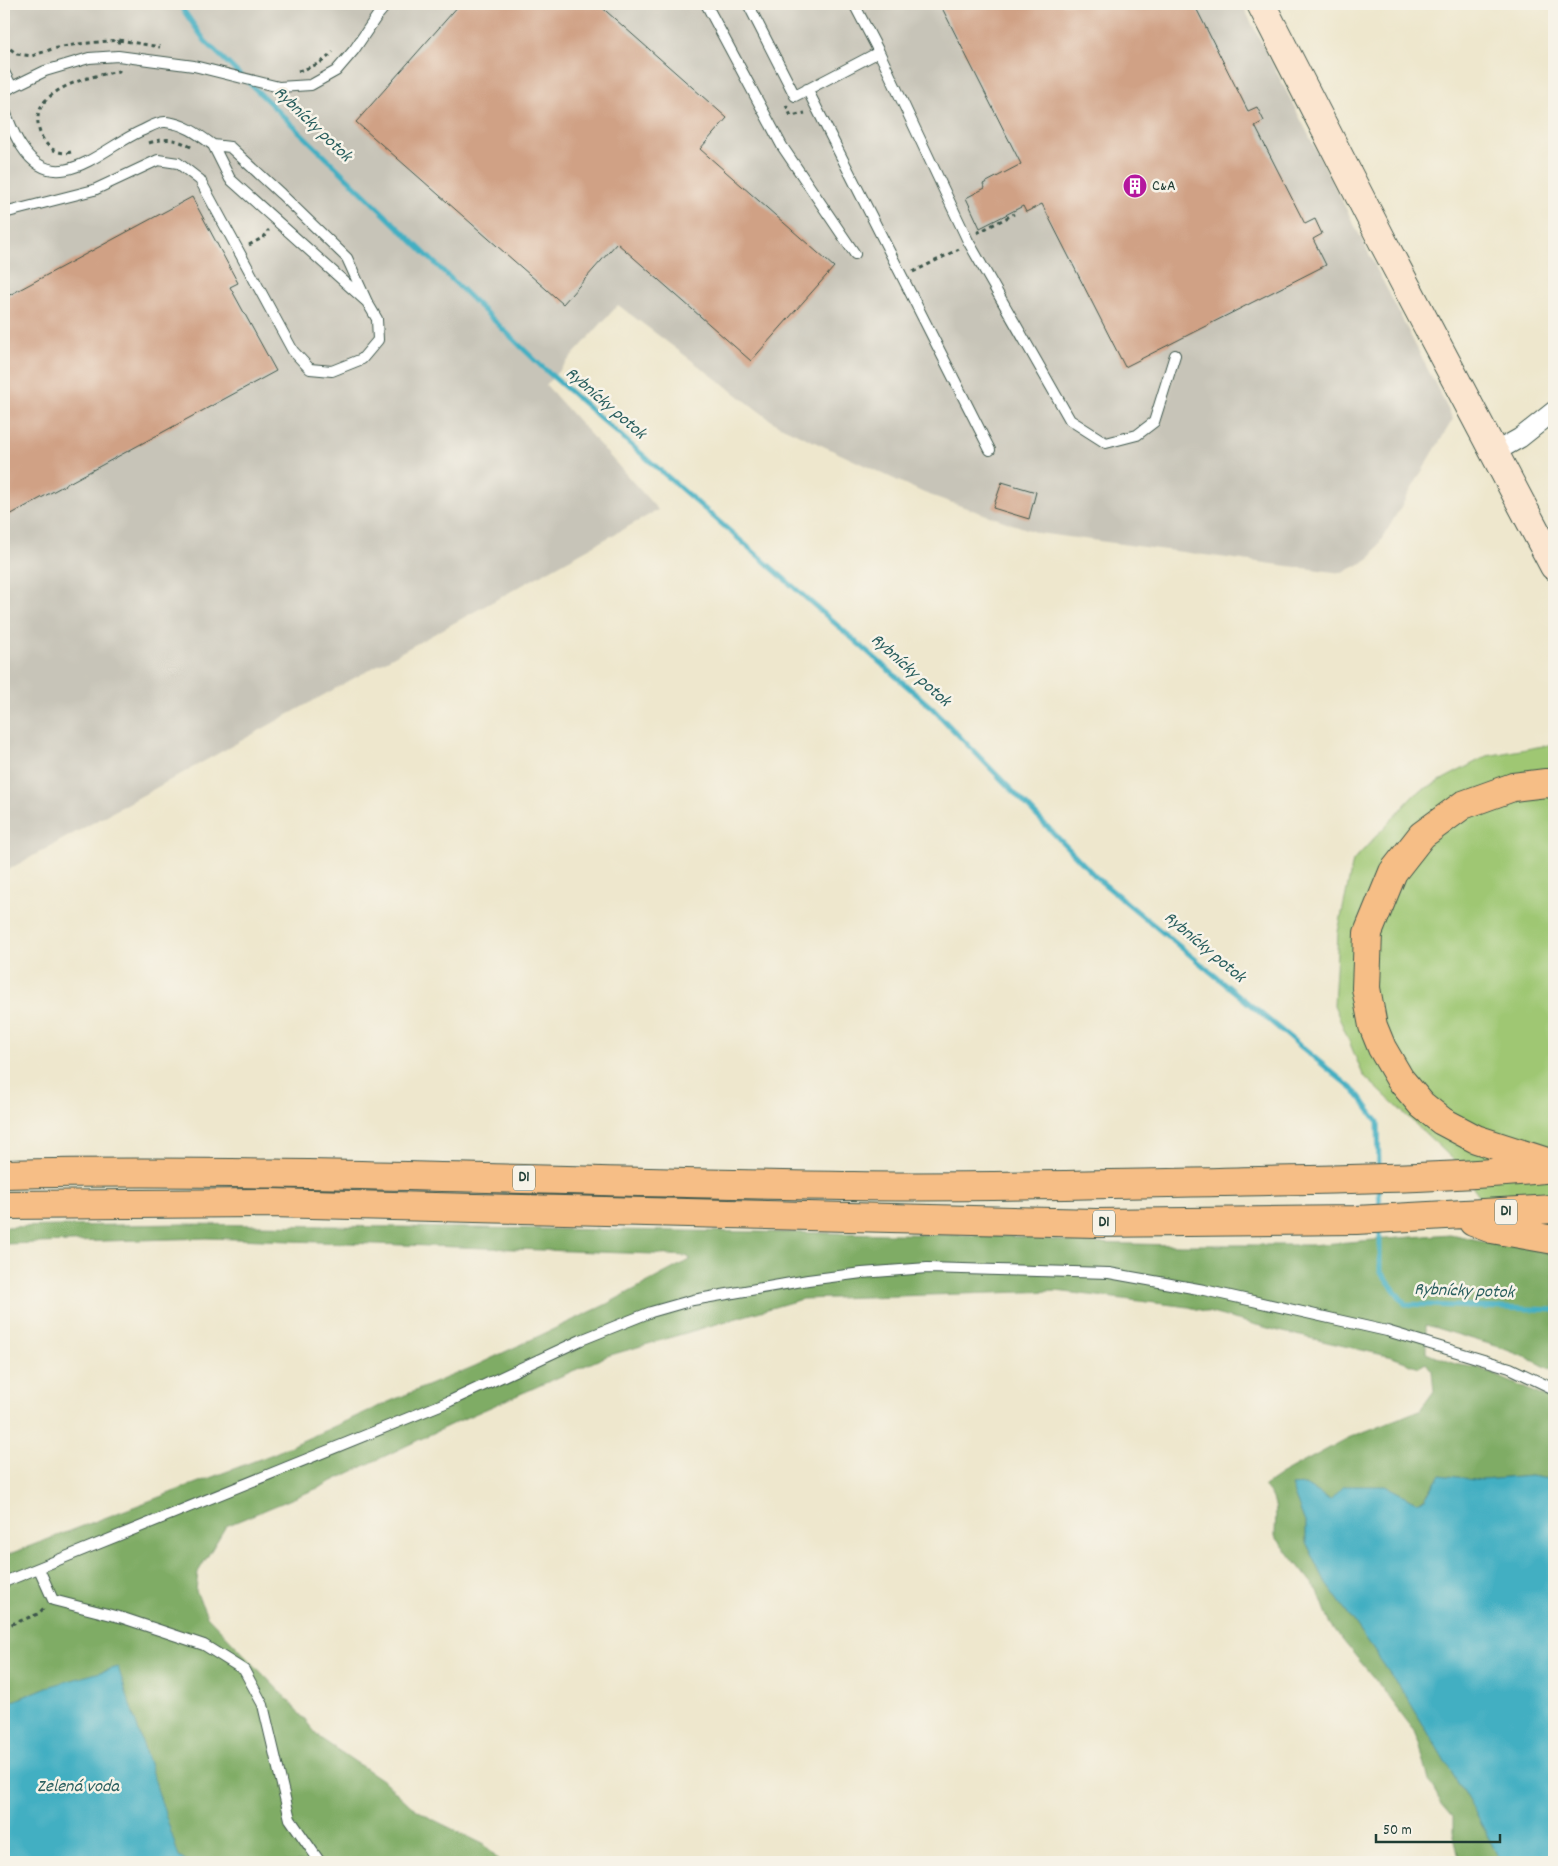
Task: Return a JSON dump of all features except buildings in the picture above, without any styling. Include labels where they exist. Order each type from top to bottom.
[{"type":"highway","points":[[1554,784],[1513,787],[1463,805],[1422,835],[1393,872],[1368,933],[1366,988],[1373,1026],[1382,1048],[1400,1079],[1422,1105],[1442,1121],[1476,1139],[1554,1164]]},
{"type":"highway","name":"D1","points":[[4,1174],[271,1172],[854,1186],[1045,1186],[1491,1174],[1554,1168]]},
{"type":"highway","name":"D1","points":[[4,1205],[270,1203],[1096,1223],[1356,1220],[1554,1210]]},
{"type":"highway","points":[[1458,1216],[1492,1229],[1554,1240]]},
{"type":"main road","points":[[1262,4],[1384,244],[1554,566]]},
{"type":"street","points":[[1495,452],[1520,438],[1554,411]]},
{"type":"lane","points":[[4,72],[8,89],[45,71],[89,58],[118,56],[194,66],[279,87],[311,85],[336,71],[387,4]]},
{"type":"lane","points":[[706,4],[782,146],[855,254]]},
{"type":"lane","points":[[748,4],[795,96],[879,52]]},
{"type":"lane","points":[[854,4],[879,52],[968,241],[1070,420],[1106,443],[1137,435],[1154,422],[1175,355]]},
{"type":"lane","points":[[807,89],[990,450]]},
{"type":"lane","points":[[4,109],[22,148],[42,168],[64,171],[102,153],[137,133],[163,122],[190,128],[213,145],[230,179],[367,302]]},
{"type":"lane","points":[[4,213],[94,190],[158,160],[178,163],[200,180],[292,351],[310,369],[332,371],[362,359],[378,340],[377,319],[347,258],[230,147],[213,145]]},
{"type":"lane","points":[[4,1582],[450,1401],[581,1340],[651,1312],[693,1300],[844,1275],[927,1268],[1109,1273],[1204,1290],[1387,1332],[1510,1368],[1554,1389]]},
{"type":"lane","points":[[39,1568],[53,1600],[123,1618],[204,1645],[244,1670],[264,1705],[290,1819],[320,1862]]},
{"type":"path","points":[[119,40],[163,48]]},
{"type":"path","points":[[297,72],[314,67],[327,58],[338,46]]},
{"type":"path","points":[[4,1627],[38,1614],[53,1600]]},
{"type":"shaded area","points":[[4,4],[1242,4],[1453,419],[1370,559],[1342,573],[1038,533],[924,493],[776,424],[618,305],[546,385],[658,510],[4,872]]},
{"type":"green space","points":[[1554,744],[1554,1255],[1514,1245],[1455,1161],[1363,1075],[1334,1005],[1338,932],[1353,861],[1415,794],[1487,756]]},
{"type":"green space","points":[[183,1224],[965,1235],[1028,1237],[1081,1243],[1180,1245],[1310,1245],[1450,1234],[1497,1244],[1509,1238],[1514,1245],[1554,1255],[1554,1371],[1528,1358],[1496,1346],[1426,1325],[1426,1352],[1455,1364],[1479,1368],[1554,1401],[1554,1480],[1531,1476],[1482,1480],[1440,1475],[1424,1499],[1416,1502],[1386,1486],[1330,1500],[1305,1485],[1291,1486],[1306,1525],[1306,1542],[1325,1581],[1408,1699],[1474,1810],[1501,1862],[1460,1862],[1453,1833],[1453,1817],[1441,1803],[1429,1782],[1420,1746],[1413,1729],[1330,1623],[1318,1591],[1275,1536],[1275,1503],[1264,1486],[1280,1475],[1348,1438],[1420,1410],[1434,1391],[1432,1371],[1426,1363],[1419,1367],[1392,1357],[1279,1331],[1189,1307],[1056,1291],[802,1299],[607,1356],[454,1423],[318,1488],[226,1526],[198,1572],[196,1591],[207,1616],[288,1700],[320,1738],[385,1782],[411,1806],[430,1818],[485,1845],[500,1862],[187,1862],[179,1857],[47,1687],[4,1705],[4,1556],[273,1454],[386,1403],[475,1366],[605,1305],[691,1259],[686,1256],[653,1254],[207,1238],[4,1244],[4,1227]]},
{"type":"water","points":[[1440,1475],[1482,1480],[1531,1476],[1554,1480],[1554,1862],[1501,1862],[1474,1810],[1408,1699],[1325,1581],[1306,1542],[1306,1525],[1291,1486],[1305,1485],[1330,1500],[1343,1486],[1386,1486],[1416,1502],[1425,1499]]},
{"type":"water","name":"Zelená voda","points":[[118,1667],[179,1857],[187,1862],[4,1862],[4,1705],[47,1687]]},
{"type":"waterway","name":"Rybnícky potok","points":[[179,4],[205,41],[240,75]]},
{"type":"waterway","name":"Rybnícky potok","points":[[247,81],[541,366],[932,708],[1098,879],[1356,1092],[1378,1122],[1379,1171]]},
{"type":"waterway","name":"Rybnícky potok","points":[[1379,1187],[1380,1211]]},
{"type":"waterway","name":"Rybnícky potok","points":[[1380,1227],[1380,1271],[1405,1304],[1554,1310]]},
{"type":"place","name":"C&A","points":[[1135,186]]}]
